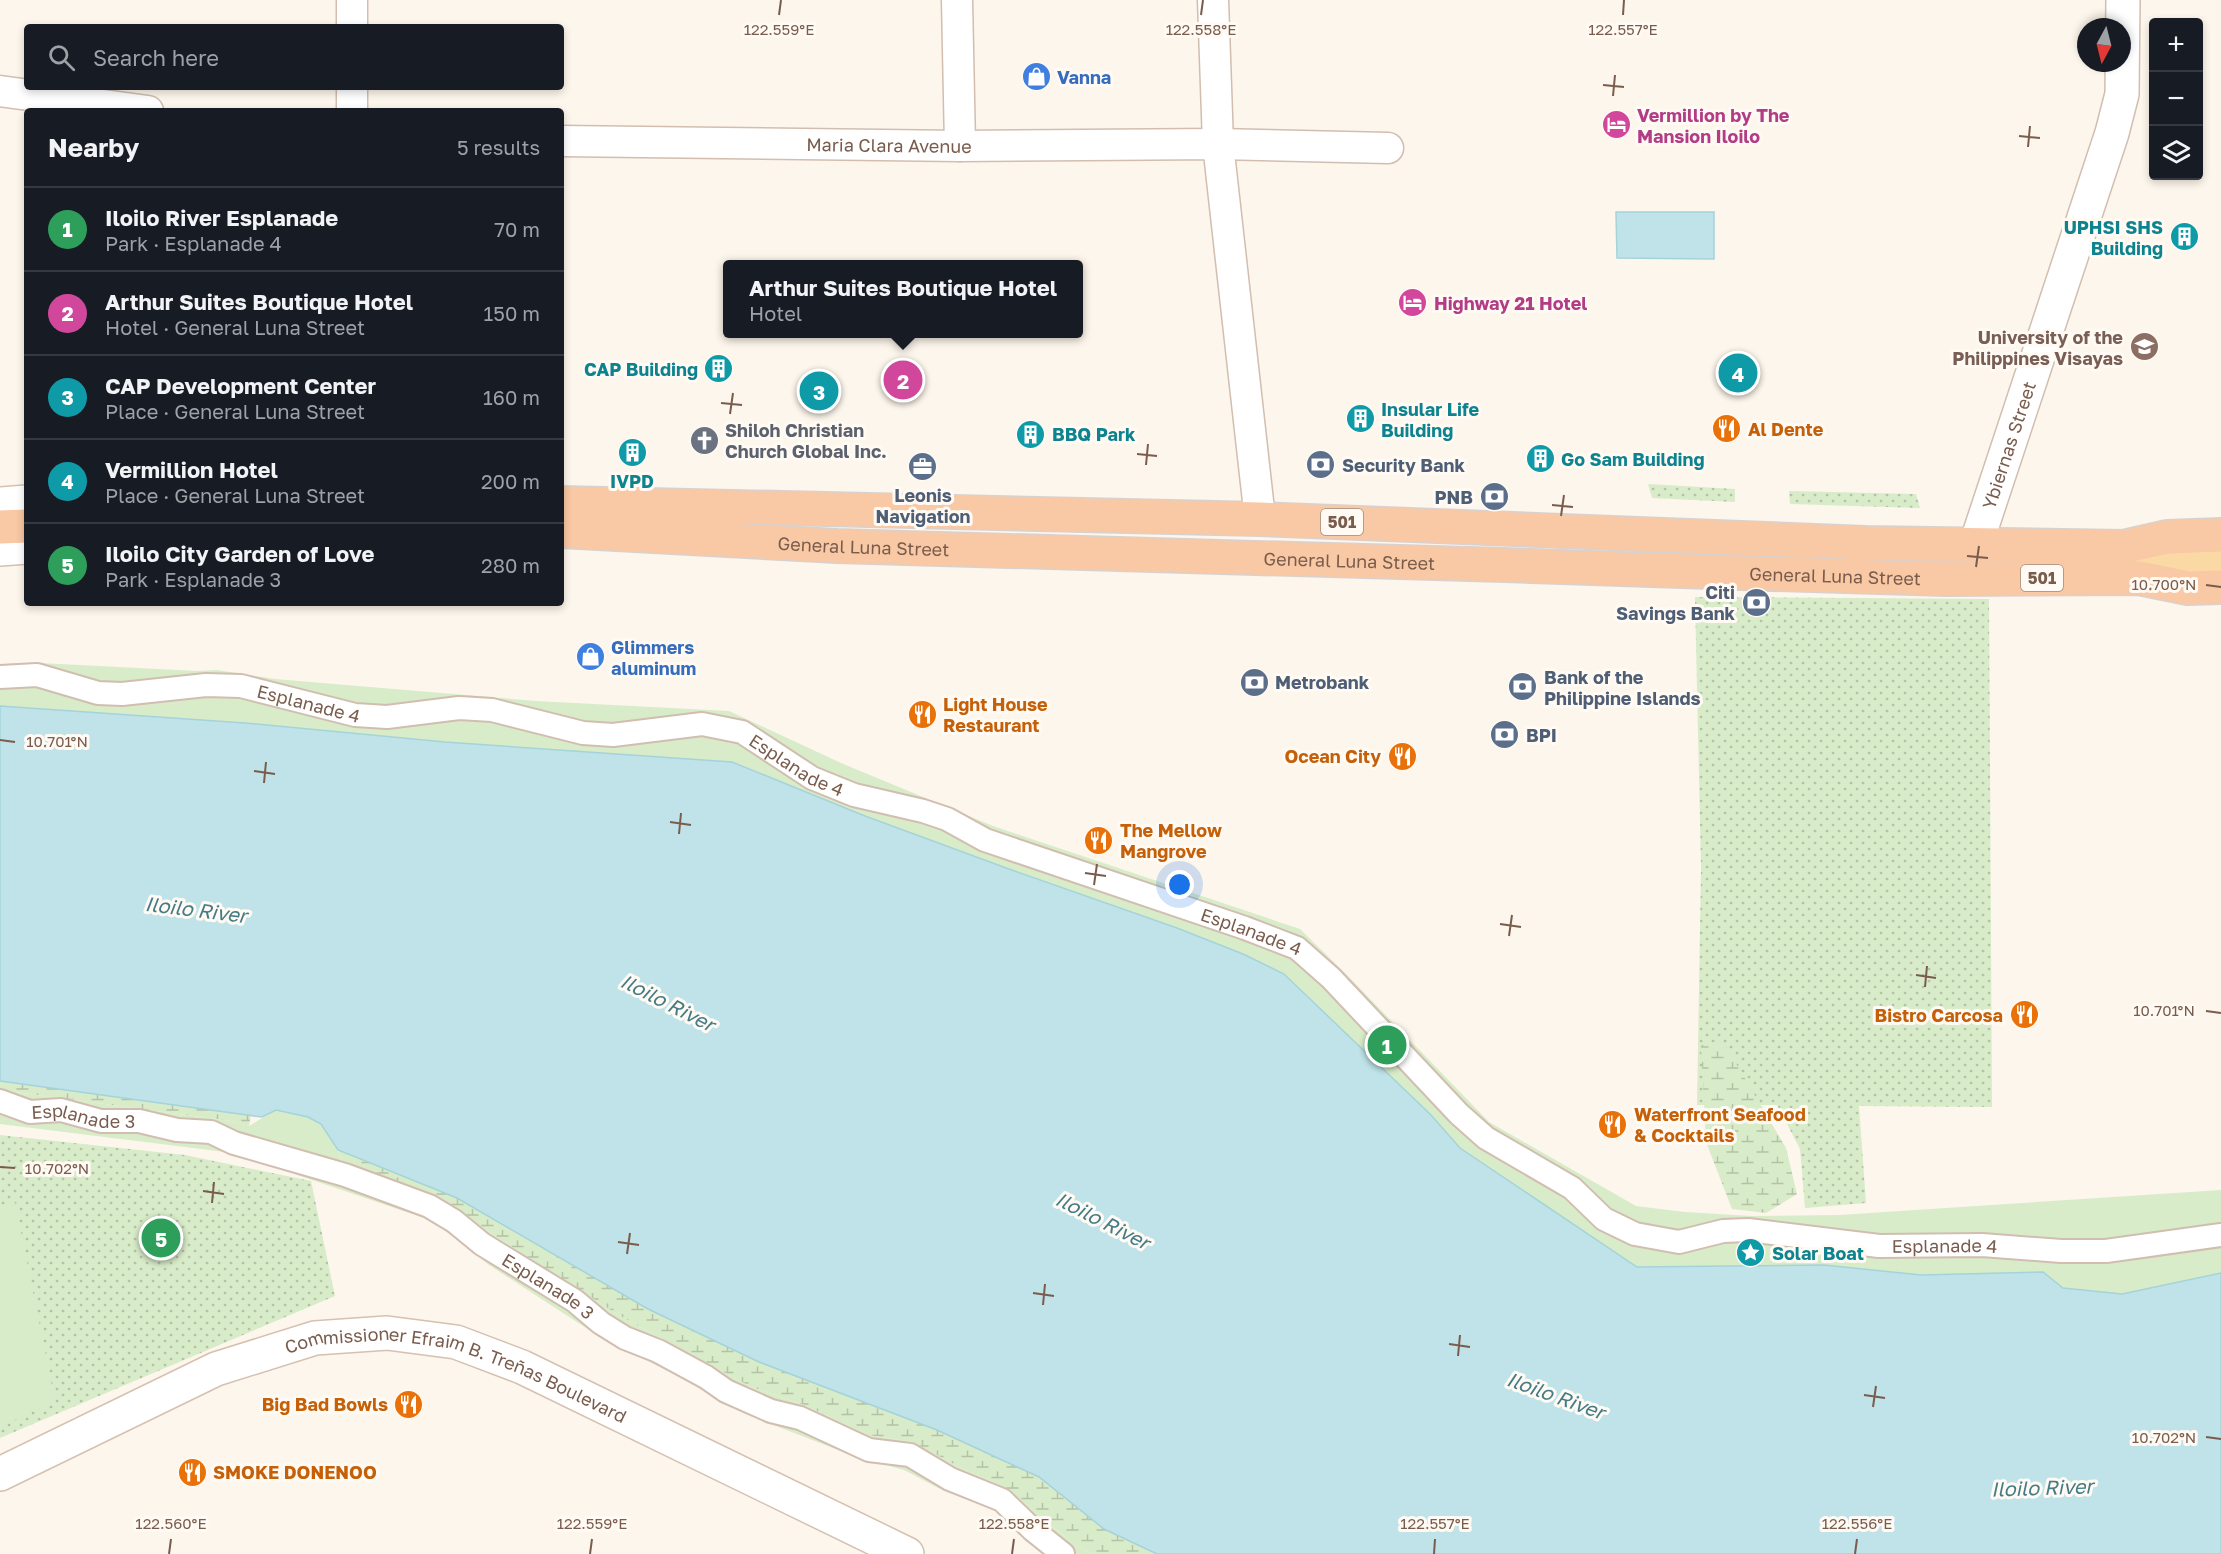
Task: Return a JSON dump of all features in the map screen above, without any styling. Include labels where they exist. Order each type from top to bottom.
[{"type":"highway","name":"General Luna Street","points":[[564,503],[1260,519],[1865,543],[2123,548],[2167,537],[2221,535]]},
{"type":"highway","points":[[1160,554],[1162,517]]},
{"type":"highway","points":[[0,527],[24,526]]},
{"type":"highway","name":"General Luna Street","points":[[564,531],[837,546],[1946,579],[2139,578],[2188,588],[2221,586]]},
{"type":"main road","name":"Ybiernas Street","points":[[1976,544],[2112,133],[2122,94],[2123,0]]},
{"type":"main road","points":[[0,504],[24,502]]},
{"type":"main road","points":[[0,549],[24,548]]},
{"type":"main road","name":"General Luna Street","points":[[2123,548],[2169,562]]},
{"type":"main road","name":"General Luna Street","points":[[2139,578],[2169,562]]},
{"type":"main road","name":"501","points":[[2169,562],[2221,562]]},
{"type":"main road","name":"Commissioner Efraim B. Treñas Boulevard","points":[[0,1473],[216,1369],[315,1338],[387,1333],[456,1342],[522,1366],[907,1554]]},
{"type":"street","points":[[352,0],[352,24]]},
{"type":"street","points":[[957,0],[960,146]]},
{"type":"street","points":[[1213,0],[1218,144],[1260,519]]},
{"type":"street","points":[[352,90],[352,108]]},
{"type":"street","points":[[0,91],[126,108]]},
{"type":"street","name":"Maria Clara Avenue","points":[[564,141],[960,146],[1218,144],[1388,148]]},
{"type":"street","name":"Esplanade 4","points":[[0,677],[37,675],[98,693],[122,694],[206,685],[241,686],[355,715],[387,717],[459,708],[492,710],[583,733],[613,735],[702,724],[742,732],[812,778],[854,795],[947,819],[986,840],[1245,928],[1297,948],[1331,978],[1459,1114],[1486,1138],[1572,1188],[1604,1218],[1635,1234],[1652,1239],[1679,1242],[1723,1231],[1748,1230],[1776,1232],[1845,1244],[1889,1247],[1982,1245],[2061,1251],[2106,1251],[2221,1235]]},
{"type":"street","name":"Esplanade 3","points":[[0,1101],[30,1112],[61,1110],[101,1121],[139,1121],[177,1130],[211,1132],[234,1143],[345,1175],[429,1206],[454,1221],[482,1244],[575,1301],[601,1323],[625,1338],[658,1351],[706,1377],[726,1391],[771,1411],[800,1418],[869,1450],[910,1455],[950,1479],[1002,1500],[1033,1530],[1063,1554]]},
{"type":"green space","points":[[1648,484],[1735,489],[1735,502],[1652,498]]},
{"type":"green space","points":[[1789,491],[1916,494],[1920,508],[1790,504]]},
{"type":"green space","points":[[1695,597],[1989,599],[1992,1107],[1859,1106],[1866,1203],[1805,1208],[1800,1149],[1777,1105],[1697,1105],[1701,868]]},
{"type":"green space","points":[[40,663],[217,670],[275,679],[536,701],[729,711],[841,763],[993,826],[1300,929],[1489,1122],[1636,1206],[1752,1216],[1839,1215],[2221,1190],[2221,1273],[2122,1294],[2063,1288],[2043,1272],[1921,1275],[1824,1265],[1637,1267],[1460,1148],[1431,1115],[1284,974],[1243,954],[1177,928],[865,816],[732,762],[445,742],[245,723],[0,706],[0,664]]},
{"type":"green space","points":[[0,1037],[248,1105],[251,1115],[249,1126],[231,1121],[0,1090]]},
{"type":"green space","points":[[1724,1043],[1786,1148],[1797,1194],[1766,1213],[1732,1209],[1706,1142],[1701,1045]]},
{"type":"green space","points":[[0,1090],[231,1121],[249,1126],[276,1110],[311,1119],[319,1124],[332,1139],[343,1163],[447,1205],[620,1316],[751,1387],[804,1405],[868,1435],[913,1442],[957,1466],[1004,1487],[1075,1545],[1093,1554],[1046,1554],[994,1509],[946,1492],[904,1470],[856,1457],[743,1413],[670,1372],[603,1339],[489,1265],[433,1221],[233,1153],[0,1124]]},
{"type":"green space","points":[[0,1135],[185,1155],[311,1181],[335,1296],[0,1438]]},
{"type":"green space","points":[[351,1137],[1266,1554],[1093,1554],[1075,1545],[1004,1487],[957,1466],[913,1442],[868,1435],[804,1405],[751,1387],[620,1316],[447,1205],[343,1163],[338,1150]]},
{"type":"green space","points":[[15,1202],[55,1401],[0,1427],[0,1206]]},
{"type":"water","points":[[1616,212],[1714,212],[1714,259],[1617,258]]},
{"type":"water","name":"Iloilo River","points":[[0,706],[245,723],[445,742],[732,762],[865,816],[1177,928],[1243,954],[1284,974],[1431,1115],[1460,1148],[1637,1267],[1824,1265],[1921,1275],[2043,1272],[2063,1288],[2122,1294],[2221,1273],[2221,1554],[1157,1554],[1104,1529],[1039,1477],[937,1430],[759,1362],[648,1309],[457,1198],[338,1150],[321,1124],[308,1117],[276,1110],[262,1117],[0,1081]]},
{"type":"place","name":"Vanna","points":[[1036,77]]},
{"type":"place","name":"Vermillion by The Mansion Iloilo","points":[[1616,125]]},
{"type":"place","name":"UPHSI SHS Building","points":[[2184,237]]},
{"type":"place","name":"Highway 21 Hotel","points":[[1413,303]]},
{"type":"place","name":"University of the Philippines Visayas","points":[[2144,347]]},
{"type":"place","name":"CAP Building","points":[[719,369]]},
{"type":"place","name":"Vermillion Hotel","points":[[1738,373]]},
{"type":"place","name":"Arthur Suites Boutique Hotel","points":[[903,380]]},
{"type":"place","name":"CAP Development Center","points":[[819,391]]},
{"type":"place","name":"Insular Life Building","points":[[1360,419]]},
{"type":"place","name":"Al Dente","points":[[1727,429]]},
{"type":"place","name":"BBQ Park","points":[[1031,434]]},
{"type":"place","name":"Shiloh Christian Church Global Inc.","points":[[704,440]]},
{"type":"place","name":"IVPD","points":[[632,452]]},
{"type":"place","name":"Go Sam Building","points":[[1540,459]]},
{"type":"place","name":"Security Bank","points":[[1321,465]]},
{"type":"place","name":"Leonis Navigation","points":[[923,466]]},
{"type":"place","name":"PNB","points":[[1494,497]]},
{"type":"place","name":"Citi Savings Bank","points":[[1756,602]]},
{"type":"place","name":"Glimmers aluminum","points":[[590,657]]},
{"type":"place","name":"Metrobank","points":[[1254,682]]},
{"type":"place","name":"Bank of the Philippine Islands","points":[[1523,687]]},
{"type":"place","name":"Light House Restaurant","points":[[922,714]]},
{"type":"place","name":"BPI","points":[[1505,735]]},
{"type":"place","name":"Ocean City","points":[[1402,756]]},
{"type":"place","name":"The Mellow Mangrove","points":[[1099,840]]},
{"type":"place","name":"Bistro Carcosa","points":[[2024,1015]]},
{"type":"place","name":"Iloilo River Esplanade","points":[[1387,1045]]},
{"type":"place","name":"Waterfront Seafood & Cocktails","points":[[1613,1124]]},
{"type":"place","name":"Iloilo City Garden of Love","points":[[161,1238]]},
{"type":"place","name":"Solar Boat","points":[[1751,1253]]},
{"type":"place","name":"Big Bad Bowls","points":[[409,1404]]},
{"type":"place","name":"SMOKE DONENOO","points":[[192,1472]]}]
